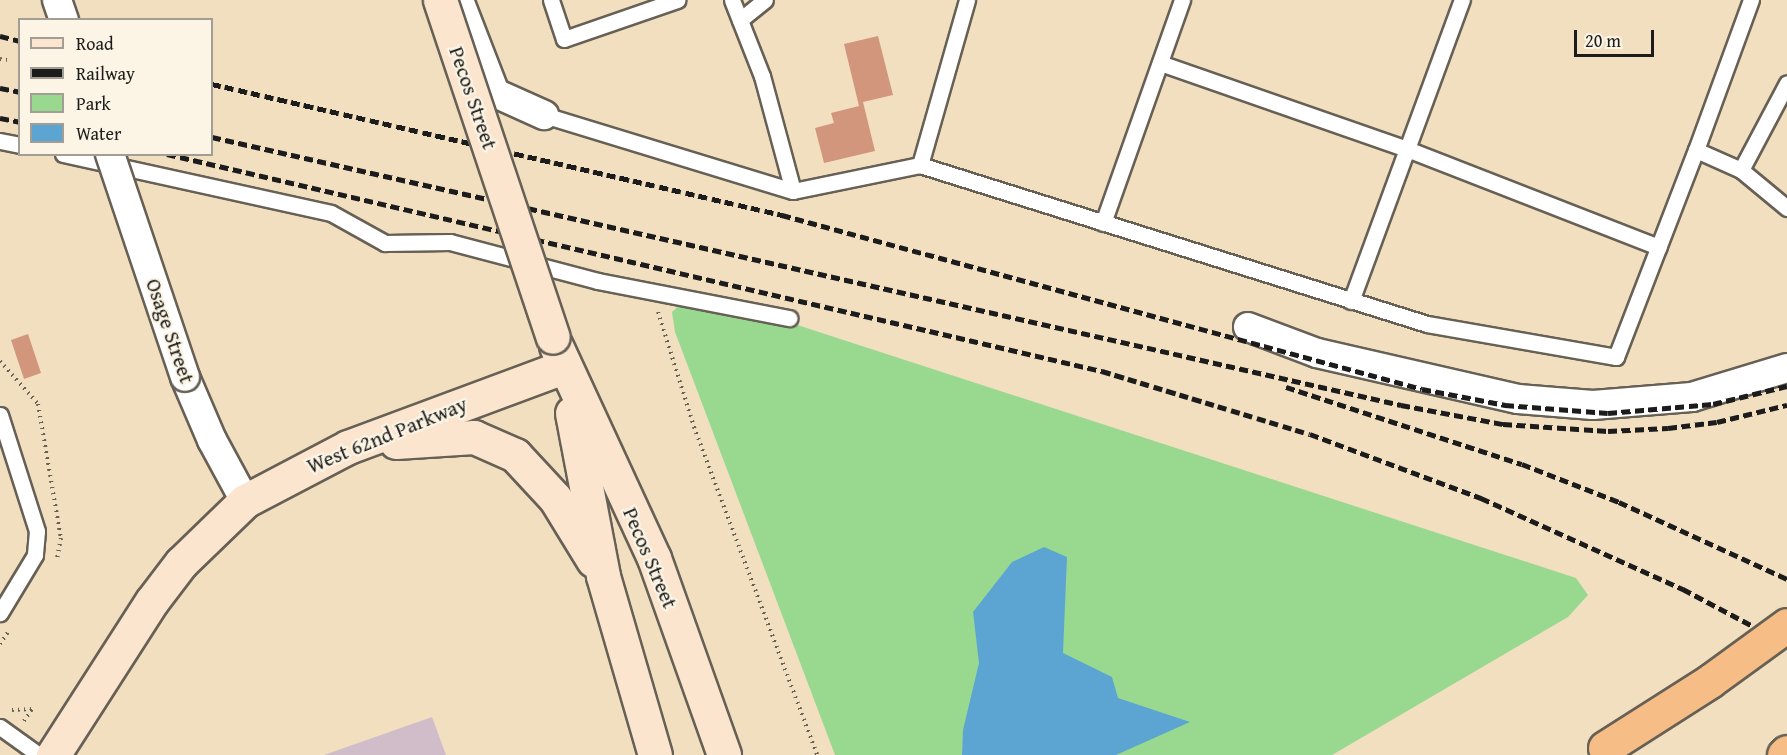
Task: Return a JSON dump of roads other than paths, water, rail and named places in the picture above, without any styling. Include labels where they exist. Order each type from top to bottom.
[{"type":"highway","points":[[1599,751],[1710,681],[1787,625]]},
{"type":"main road","name":"Pecos Street","points":[[440,0],[558,352],[654,558],[724,755]]},
{"type":"main road","name":"Pecos Street","points":[[558,352],[603,576],[655,755]]},
{"type":"main road","name":"West 62nd Parkway","points":[[53,755],[152,601],[181,563],[245,501],[348,447],[558,352]]},
{"type":"main road","points":[[348,447],[453,436],[495,444],[515,454],[555,498],[603,576]]},
{"type":"street","points":[[57,0],[63,18]]},
{"type":"street","points":[[459,0],[495,93],[544,115]]},
{"type":"street","name":"Osage Street","points":[[111,156],[185,377],[212,440],[245,501]]},
{"type":"street","points":[[1248,327],[1317,353],[1518,399],[1593,405],[1692,397],[1787,368]]},
{"type":"lane","points":[[551,0],[564,39],[677,0]]},
{"type":"lane","points":[[732,0],[762,76],[793,191]]},
{"type":"lane","points":[[740,20],[765,0]]},
{"type":"lane","points":[[920,165],[967,0]]},
{"type":"lane","points":[[1103,224],[1182,0]]},
{"type":"lane","points":[[1351,301],[1462,0]]},
{"type":"lane","points":[[544,115],[793,191],[920,165],[1427,324],[1616,357],[1751,0]]},
{"type":"lane","points":[[1160,63],[1407,149],[1659,247]]},
{"type":"lane","points":[[1741,170],[1787,83]]},
{"type":"lane","points":[[0,141],[18,145]]},
{"type":"lane","points":[[1695,150],[1741,170],[1787,208]]},
{"type":"lane","points":[[72,156],[331,213],[385,243],[450,242],[652,292],[789,318]]},
{"type":"lane","points":[[0,415],[37,531],[35,555],[0,613]]},
{"type":"lane","points":[[0,728],[39,755]]},
{"type":"water","points":[[1044,547],[1067,557],[1063,653],[1112,677],[1118,698],[1190,722],[1116,755],[962,755],[963,730],[979,663],[973,612],[1012,562]]},
{"type":"railway","points":[[0,36],[18,40]]},
{"type":"railway","points":[[213,84],[782,215],[1422,389],[1505,405],[1608,413],[1713,404],[1787,386]]},
{"type":"railway","points":[[0,88],[18,92]]},
{"type":"railway","points":[[0,118],[18,122]]},
{"type":"railway","points":[[213,137],[1401,405],[1503,424],[1608,431],[1668,428],[1717,422],[1787,405]]},
{"type":"railway","points":[[176,156],[1102,371],[1310,434],[1481,498],[1683,589],[1787,644]]},
{"type":"railway","points":[[1286,387],[1522,464],[1619,502],[1787,579]]}]
